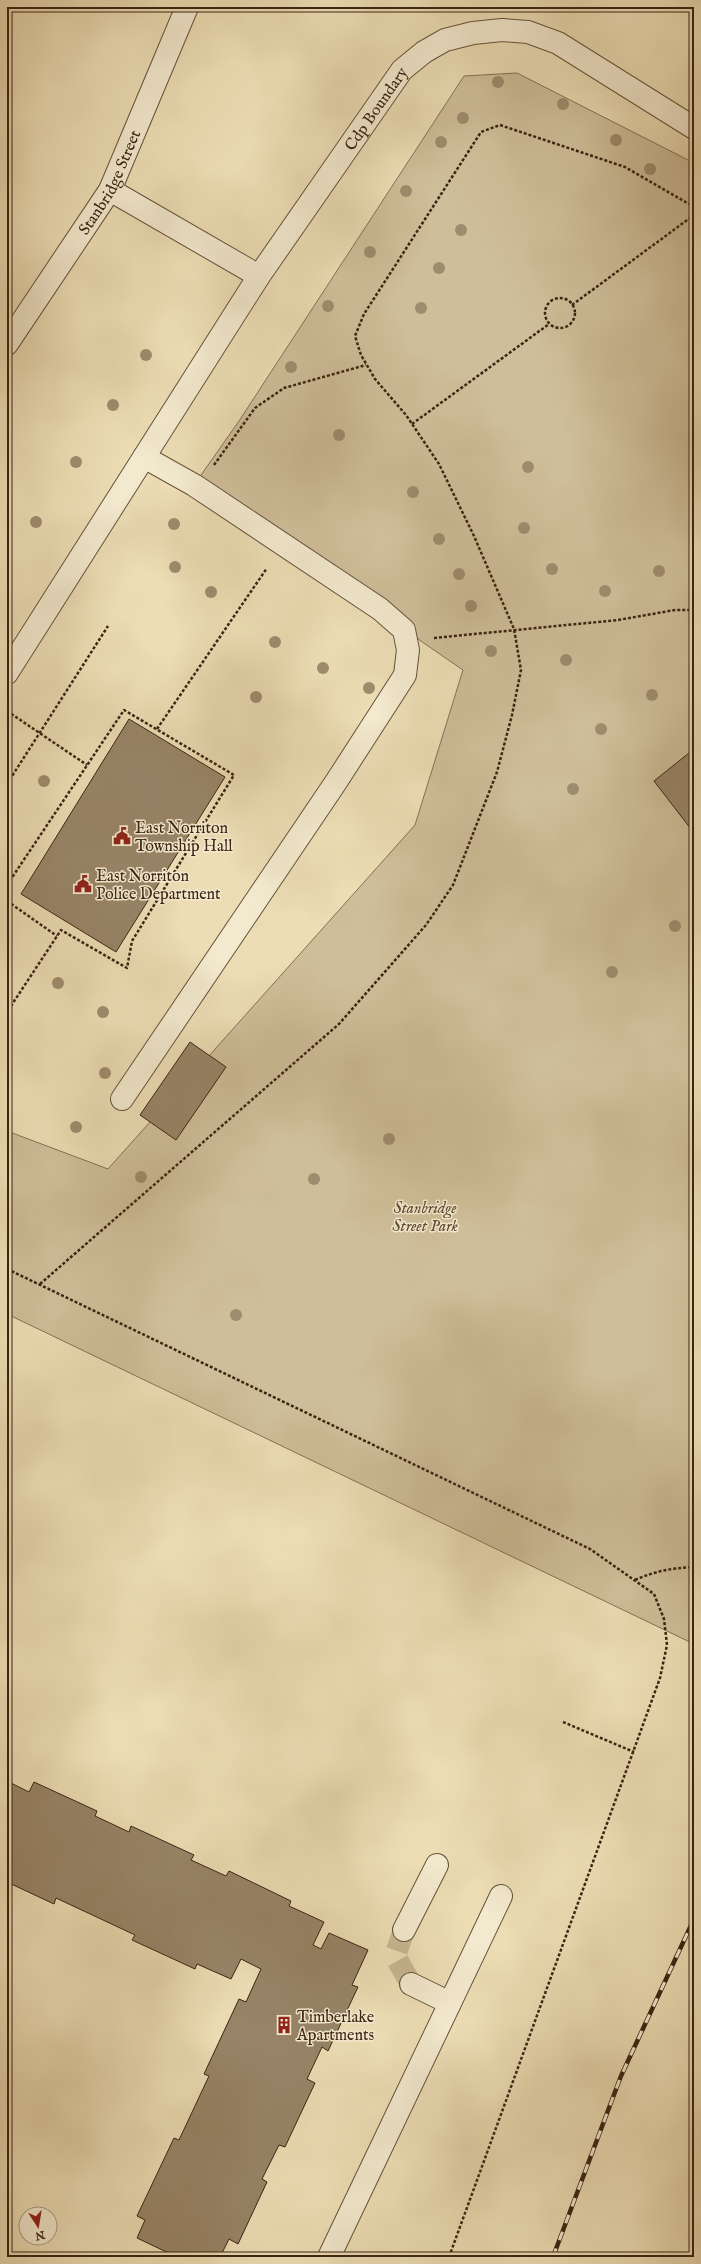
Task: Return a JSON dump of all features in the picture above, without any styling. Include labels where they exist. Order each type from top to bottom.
[{"type":"street","name":"Stanbridge Street","points":[[7,344],[110,190],[186,7]]},
{"type":"street","name":"Cdp Boundary","points":[[7,673],[259,276],[402,70],[424,52],[446,40],[473,33],[502,30],[528,32],[558,43],[694,128]]},
{"type":"street","points":[[110,190],[259,276]]},
{"type":"street","points":[[122,1099],[405,675],[408,650],[404,630],[380,609],[198,488],[144,457]]},
{"type":"street","points":[[404,1930],[437,1865]]},
{"type":"street","points":[[329,2257],[501,1896]]},
{"type":"street","points":[[411,1984],[450,2003]]},
{"type":"path","points":[[572,305],[694,215]]},
{"type":"path","points":[[560,298],[569,301],[572,305],[574,309],[574,319],[567,326],[558,328],[549,324],[545,315],[547,305],[551,301],[560,298]]},
{"type":"path","points":[[412,424],[549,324]]},
{"type":"path","points":[[198,488],[255,408],[284,388],[366,364]]},
{"type":"path","points":[[157,729],[283,545]]},
{"type":"path","points":[[406,640],[618,620],[675,610],[694,610]]},
{"type":"path","points":[[7,784],[108,626]]},
{"type":"path","points":[[7,885],[124,710],[234,775],[132,941],[127,968],[61,930],[7,1012]]},
{"type":"path","points":[[7,711],[87,765]]},
{"type":"path","points":[[7,901],[57,936]]},
{"type":"path","points":[[7,1269],[590,1549],[654,1594],[664,1619],[667,1645],[660,1678],[449,2257]]},
{"type":"path","points":[[635,1580],[654,1572],[673,1568],[694,1567]]},
{"type":"path","points":[[563,1722],[634,1752]]},
{"type":"green space","name":"Stanbridge Street Park","points":[[517,73],[694,163],[694,1644],[7,1314],[7,1131],[108,1169],[415,825],[463,670],[194,485],[239,421],[464,76]]},
{"type":"building","name":"East Norriton Township Hall","points":[[129,719],[225,777],[116,952],[21,894]]},
{"type":"building","points":[[694,749],[694,833],[654,781]]},
{"type":"building","points":[[190,1042],[226,1067],[176,1140],[140,1115]]},
{"type":"building","name":"Timberlake Apartments","points":[[7,1781],[29,1792],[34,1782],[97,1811],[95,1816],[129,1832],[131,1826],[194,1855],[191,1860],[226,1876],[229,1871],[291,1901],[289,1906],[324,1922],[313,1945],[321,1949],[329,1933],[368,1950],[352,1985],[358,1987],[328,2051],[322,2047],[307,2079],[315,2083],[285,2147],[279,2145],[262,2179],[267,2182],[238,2244],[229,2239],[220,2257],[177,2257],[137,2238],[145,2220],[137,2216],[174,2138],[179,2140],[209,2076],[204,2074],[239,1999],[246,2002],[261,1969],[241,1959],[231,1979],[197,1964],[195,1969],[132,1940],[135,1935],[56,1898],[54,1904],[7,1882]]},
{"type":"tunnel","points":[[404,1930],[395,1956],[411,1984]]},
{"type":"railway","points":[[553,2257],[621,2076],[694,1919]]},
{"type":"place","name":"East Norriton Township Hall","points":[[122,836]]},
{"type":"place","name":"East Norriton Police Department","points":[[83,884]]},
{"type":"place","name":"Timberlake Apartments","points":[[284,2025]]}]
